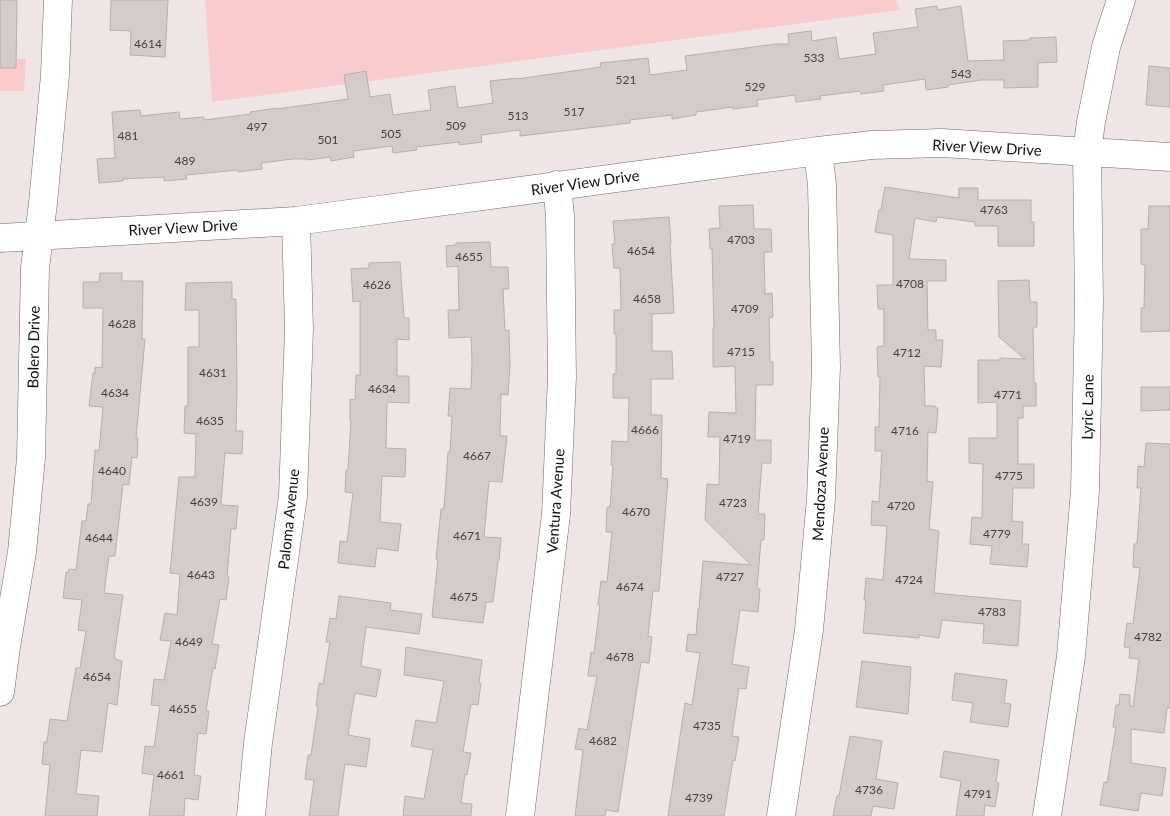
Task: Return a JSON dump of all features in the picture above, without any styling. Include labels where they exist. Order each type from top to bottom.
[{"type":"street","name":"Bolero Drive","points":[[0,692],[22,552],[31,458],[35,268],[55,75],[58,0]]},
{"type":"street","name":"Lyric Lane","points":[[1047,816],[1070,656],[1085,491],[1089,302],[1087,152],[1106,48],[1121,0]]},
{"type":"street","name":"River View Drive","points":[[0,238],[296,221],[557,185],[872,145],[942,143],[1170,157]]},
{"type":"street","name":"Mendoza Avenue","points":[[781,816],[809,630],[821,499],[826,367],[822,185],[818,151]]},
{"type":"street","name":"Ventura Avenue","points":[[520,816],[556,514],[562,377],[560,216],[557,185]]},
{"type":"street","name":"Paloma Avenue","points":[[251,816],[258,743],[293,496],[299,329],[296,221]]},
{"type":"shaded area","points":[[205,0],[896,0],[900,10],[212,102]]},
{"type":"shaded area","points":[[0,59],[26,59],[24,91],[0,91]]},
{"type":"building","points":[[0,0],[17,0],[16,68],[0,68]]},
{"type":"building","points":[[111,0],[168,0],[165,57],[130,55],[131,31],[110,30]]},
{"type":"building","points":[[937,6],[938,10],[961,6],[968,61],[1004,60],[1003,41],[1056,37],[1057,62],[1038,63],[1038,87],[1004,88],[1004,80],[981,80],[926,90],[925,79],[883,85],[884,91],[861,94],[860,91],[820,96],[821,99],[796,102],[795,95],[757,100],[758,106],[696,112],[696,115],[672,119],[672,115],[630,120],[630,123],[520,136],[520,130],[481,135],[482,142],[459,145],[459,142],[416,147],[417,150],[393,153],[392,146],[353,151],[354,157],[331,161],[330,157],[308,160],[292,159],[261,163],[262,169],[186,175],[187,179],[164,181],[164,177],[123,179],[123,181],[99,183],[97,159],[115,158],[112,112],[140,110],[141,116],[179,112],[180,119],[204,117],[204,120],[348,99],[344,75],[366,71],[370,97],[390,94],[393,115],[431,110],[428,90],[455,86],[458,108],[493,103],[490,81],[601,67],[600,63],[648,58],[650,75],[687,70],[685,56],[789,44],[788,34],[811,31],[812,41],[836,37],[839,59],[876,54],[873,33],[918,27],[915,9]]},
{"type":"building","points":[[1149,66],[1170,68],[1170,107],[1146,105]]},
{"type":"building","points":[[885,187],[959,198],[959,188],[978,188],[978,200],[1031,200],[1031,222],[1034,222],[1034,246],[998,246],[998,226],[975,226],[975,222],[937,217],[936,222],[915,218],[909,259],[946,260],[946,281],[927,281],[928,330],[936,330],[936,340],[943,340],[941,367],[924,366],[925,406],[935,406],[935,408],[938,408],[936,433],[928,432],[927,481],[933,482],[929,529],[939,531],[934,593],[1021,601],[1018,646],[983,643],[984,624],[942,620],[939,638],[919,635],[919,638],[863,633],[866,578],[883,580],[887,526],[871,525],[872,501],[879,502],[882,451],[875,451],[875,427],[879,427],[880,377],[878,377],[877,347],[884,346],[884,309],[878,309],[877,285],[893,285],[893,235],[875,232]]},
{"type":"building","points":[[753,205],[754,229],[771,229],[772,252],[764,252],[765,294],[772,293],[773,317],[769,318],[770,362],[773,362],[773,385],[756,385],[755,440],[771,440],[771,463],[762,463],[758,514],[765,514],[764,540],[761,540],[757,589],[760,589],[758,612],[740,610],[732,664],[749,667],[746,689],[739,688],[732,736],[739,737],[735,761],[733,760],[724,816],[668,816],[685,703],[692,705],[700,653],[686,651],[688,634],[696,635],[703,561],[751,565],[705,520],[707,484],[719,485],[720,437],[708,437],[709,412],[736,413],[735,366],[713,367],[712,249],[710,249],[709,229],[720,228],[719,206]]},
{"type":"building","points":[[1149,206],[1170,206],[1170,331],[1141,332],[1141,308],[1144,308],[1145,265],[1141,264],[1141,229],[1148,229]]},
{"type":"building","points":[[669,217],[674,313],[652,314],[652,351],[672,351],[673,379],[651,379],[651,415],[662,415],[661,478],[668,479],[659,591],[653,591],[648,636],[652,637],[649,663],[641,662],[618,812],[606,810],[605,816],[575,816],[583,750],[575,749],[579,728],[587,730],[597,676],[588,676],[591,652],[594,653],[601,581],[607,582],[612,532],[606,532],[607,507],[610,507],[613,465],[611,465],[612,441],[628,442],[629,398],[613,398],[613,374],[616,374],[614,310],[621,310],[620,268],[614,268],[612,244],[615,244],[613,221]]},
{"type":"building","points":[[490,242],[491,267],[508,267],[509,289],[503,289],[505,331],[509,330],[510,366],[508,395],[501,394],[500,436],[507,436],[502,482],[489,481],[484,537],[501,538],[499,561],[493,602],[486,602],[483,623],[432,617],[441,509],[444,509],[448,452],[450,452],[452,416],[448,416],[450,388],[471,389],[471,337],[449,338],[448,310],[459,310],[458,266],[447,267],[446,246],[456,245],[456,243]]},
{"type":"building","points":[[400,262],[404,318],[409,318],[409,340],[397,339],[397,376],[409,376],[409,403],[387,402],[386,448],[406,449],[405,477],[382,476],[380,522],[401,524],[398,551],[377,548],[375,567],[338,563],[340,541],[347,542],[353,493],[345,492],[351,421],[350,399],[355,400],[356,375],[360,375],[360,301],[353,302],[351,269],[369,268],[369,263]]},
{"type":"building","points":[[100,273],[122,273],[122,281],[143,281],[142,339],[145,339],[136,438],[138,438],[137,458],[132,457],[129,485],[123,484],[115,556],[109,556],[104,593],[123,595],[114,657],[122,661],[117,705],[108,703],[102,752],[81,750],[76,794],[99,796],[97,816],[45,816],[50,765],[42,764],[44,742],[47,742],[50,719],[67,721],[76,668],[80,668],[86,631],[78,630],[82,600],[63,598],[66,572],[69,569],[76,570],[82,521],[86,521],[88,504],[91,504],[95,450],[99,451],[103,407],[89,406],[95,367],[102,368],[103,308],[83,308],[83,282],[99,282]]},
{"type":"building","points":[[1029,280],[1030,302],[1037,302],[1037,327],[1033,327],[1036,406],[1023,406],[1023,418],[1018,418],[1018,464],[1034,464],[1034,488],[1013,488],[1012,521],[1023,522],[1022,544],[1029,544],[1027,567],[990,564],[992,546],[970,544],[972,517],[982,518],[983,464],[969,463],[969,438],[997,438],[997,402],[978,403],[978,360],[1000,360],[1000,358],[1025,359],[999,337],[998,281]]},
{"type":"building","points":[[232,282],[232,299],[236,299],[236,431],[243,431],[242,454],[225,453],[221,505],[238,506],[236,529],[231,529],[226,600],[220,599],[212,644],[219,645],[206,711],[209,711],[206,734],[198,733],[194,775],[201,776],[198,800],[185,798],[184,816],[149,816],[154,775],[142,773],[145,746],[154,747],[160,706],[151,705],[154,679],[164,680],[171,641],[160,640],[165,613],[177,615],[180,574],[170,573],[179,477],[195,477],[196,434],[184,433],[185,406],[188,406],[188,347],[199,347],[199,310],[185,310],[186,283]]},
{"type":"building","points":[[1141,387],[1170,387],[1170,410],[1141,411]]},
{"type":"building","points":[[1146,443],[1170,444],[1170,708],[1167,708],[1164,733],[1131,729],[1131,763],[1166,768],[1162,796],[1141,793],[1138,811],[1100,805],[1104,782],[1107,783],[1116,727],[1113,727],[1116,705],[1119,705],[1120,694],[1130,695],[1130,706],[1133,707],[1139,659],[1129,658],[1130,648],[1124,647],[1127,623],[1133,624],[1140,568],[1133,567],[1134,544],[1137,544],[1141,488],[1137,488],[1138,466],[1144,467]]},
{"type":"building","points":[[339,596],[391,603],[390,610],[422,614],[419,634],[366,627],[361,666],[381,670],[376,697],[355,693],[348,735],[370,739],[366,767],[345,764],[338,816],[309,816],[314,780],[305,779],[308,755],[311,755],[318,707],[316,706],[319,683],[323,684],[330,642],[326,642],[330,618],[336,619]]},
{"type":"building","points":[[406,647],[482,660],[478,705],[471,704],[463,752],[471,753],[467,775],[465,774],[461,803],[472,804],[471,816],[403,816],[405,796],[424,799],[433,750],[411,746],[416,720],[436,723],[444,681],[404,675]]},
{"type":"building","points":[[862,661],[911,667],[908,714],[856,707]]},
{"type":"building","points":[[955,673],[1007,680],[1004,703],[1011,704],[1008,727],[970,722],[973,703],[952,700]]},
{"type":"building","points":[[850,736],[882,741],[876,779],[898,783],[894,809],[873,806],[871,816],[833,816],[837,796],[839,796]]},
{"type":"building","points":[[944,751],[999,760],[996,782],[999,783],[995,807],[985,805],[984,816],[956,816],[961,781],[940,777]]}]
